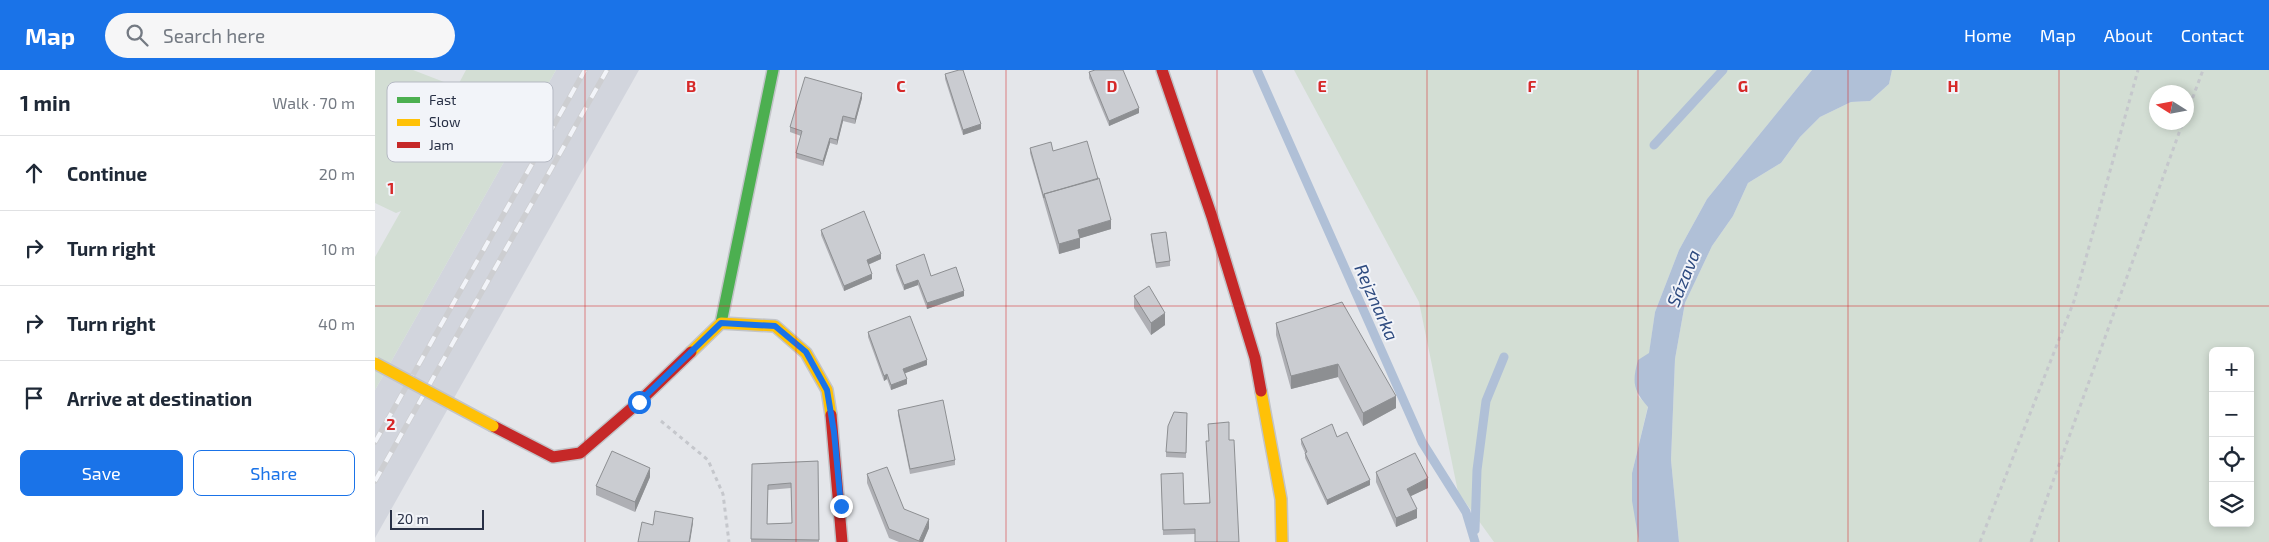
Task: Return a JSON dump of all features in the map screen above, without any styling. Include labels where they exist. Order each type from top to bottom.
[{"type":"street","points":[[375,363],[553,457],[580,453],[639,402],[721,323],[773,70]]},
{"type":"street","points":[[1162,70],[1212,217],[1255,358],[1281,499],[1282,542]]},
{"type":"street","points":[[721,323],[775,326],[806,352],[827,390],[834,432],[842,542]]},
{"type":"path","points":[[1980,542],[2074,300],[2138,70]]},
{"type":"path","points":[[2194,94],[2203,70]]},
{"type":"path","points":[[2031,542],[2180,130]]},
{"type":"path","points":[[639,402],[708,460],[723,494],[729,542]]},
{"type":"shaded area","points":[[375,70],[413,70],[444,82],[387,82],[387,162],[504,162],[375,390],[375,257],[401,211],[396,213],[375,203]]},
{"type":"shaded area","points":[[466,70],[556,70],[549,82],[460,82]]},
{"type":"shaded area","points":[[556,70],[639,70],[375,538],[375,390],[504,162],[553,162],[553,82],[549,82]]},
{"type":"shaded area","points":[[1294,70],[1812,70],[1707,199],[1679,250],[1655,312],[1649,354],[1637,395],[1648,406],[1632,473],[1639,542],[1494,542],[1458,492],[1419,302]]},
{"type":"shaded area","points":[[1892,70],[2269,70],[2269,542],[1679,542],[1671,460],[1675,359],[1685,303],[1712,246],[1733,216],[1748,183],[1781,163],[1800,137],[1820,117],[1851,102],[1870,101],[1889,84]]},
{"type":"water","name":"Sázava","points":[[1812,70],[1892,70],[1889,84],[1870,101],[1851,102],[1820,117],[1800,137],[1781,163],[1748,183],[1733,216],[1712,246],[1685,303],[1675,359],[1671,460],[1679,542],[1639,542],[1632,501],[1632,473],[1648,407],[1639,396],[1635,385],[1635,374],[1638,360],[1649,353],[1655,312],[1679,250],[1707,199]]},
{"type":"building","points":[[963,70],[981,124],[963,130],[945,74]]},
{"type":"building","points":[[1095,70],[1123,70],[1139,108],[1109,121],[1089,72]]},
{"type":"building","points":[[805,77],[862,93],[855,119],[843,116],[837,140],[830,138],[823,161],[796,153],[802,131],[790,127]]},
{"type":"building","points":[[1087,141],[1098,179],[1044,194],[1044,198],[1030,148],[1051,142],[1053,151]]},
{"type":"building","points":[[1099,178],[1111,220],[1078,230],[1080,238],[1059,244],[1044,194]]},
{"type":"building","points":[[864,211],[881,254],[867,260],[872,274],[844,286],[821,230]]},
{"type":"building","points":[[1166,232],[1170,261],[1156,263],[1151,234]]},
{"type":"building","points":[[924,254],[931,276],[956,267],[964,291],[927,303],[918,280],[904,285],[896,265]]},
{"type":"building","points":[[1149,286],[1165,313],[1151,323],[1134,296]]},
{"type":"building","points":[[1342,302],[1396,396],[1363,413],[1338,364],[1291,376],[1276,323]]},
{"type":"building","points":[[910,316],[927,360],[903,369],[907,379],[891,385],[887,374],[884,376],[868,332]]},
{"type":"building","points":[[943,400],[955,460],[910,469],[898,410]]},
{"type":"building","points":[[1174,412],[1187,413],[1186,453],[1166,452],[1168,426]]},
{"type":"building","points":[[1229,422],[1229,440],[1234,440],[1239,542],[1195,542],[1195,529],[1163,530],[1161,474],[1183,473],[1184,504],[1210,503],[1206,441],[1209,441],[1208,424]]},
{"type":"building","points":[[1332,424],[1337,437],[1347,432],[1370,480],[1327,500],[1305,453],[1307,452],[1301,439]]},
{"type":"building","points":[[612,451],[650,468],[635,502],[596,486]]},
{"type":"building","points":[[1415,453],[1428,478],[1407,489],[1417,509],[1396,518],[1376,472]]},
{"type":"building","points":[[818,461],[819,540],[751,539],[752,464]],"holes":[[[791,483],[792,523],[767,524],[768,485]]]},
{"type":"building","points":[[887,467],[904,509],[929,519],[919,541],[889,529],[867,474]]},
{"type":"building","points":[[655,511],[693,518],[689,542],[638,542],[642,522],[653,525]]},
{"type":"waterway","name":"Rejznarka","points":[[1257,70],[1422,442],[1466,512],[1475,542]]},
{"type":"waterway","points":[[1654,145],[1723,70]]},
{"type":"waterway","points":[[1475,530],[1477,470],[1486,401],[1504,357]]},
{"type":"railway","points":[[553,127],[585,70]]},
{"type":"railway","points":[[375,481],[607,70]]},
{"type":"railway","points":[[375,442],[533,162]]},
{"type":"traffic: fast","points":[[721,323],[773,70]]},
{"type":"traffic: slow","points":[[691,352],[721,323],[775,326],[806,353],[827,390],[831,415]]},
{"type":"traffic: slow","points":[[375,363],[493,426]]},
{"type":"traffic: slow","points":[[1261,391],[1281,499],[1282,542]]},
{"type":"traffic: jam","points":[[1162,70],[1212,217],[1255,358],[1261,391]]},
{"type":"traffic: jam","points":[[493,426],[553,457],[580,453],[639,402],[691,352]]},
{"type":"traffic: jam","points":[[831,415],[842,542]]},
{"type":"route","points":[[639,402],[721,323],[775,326],[806,352],[827,390],[834,432],[841,506]]}]
